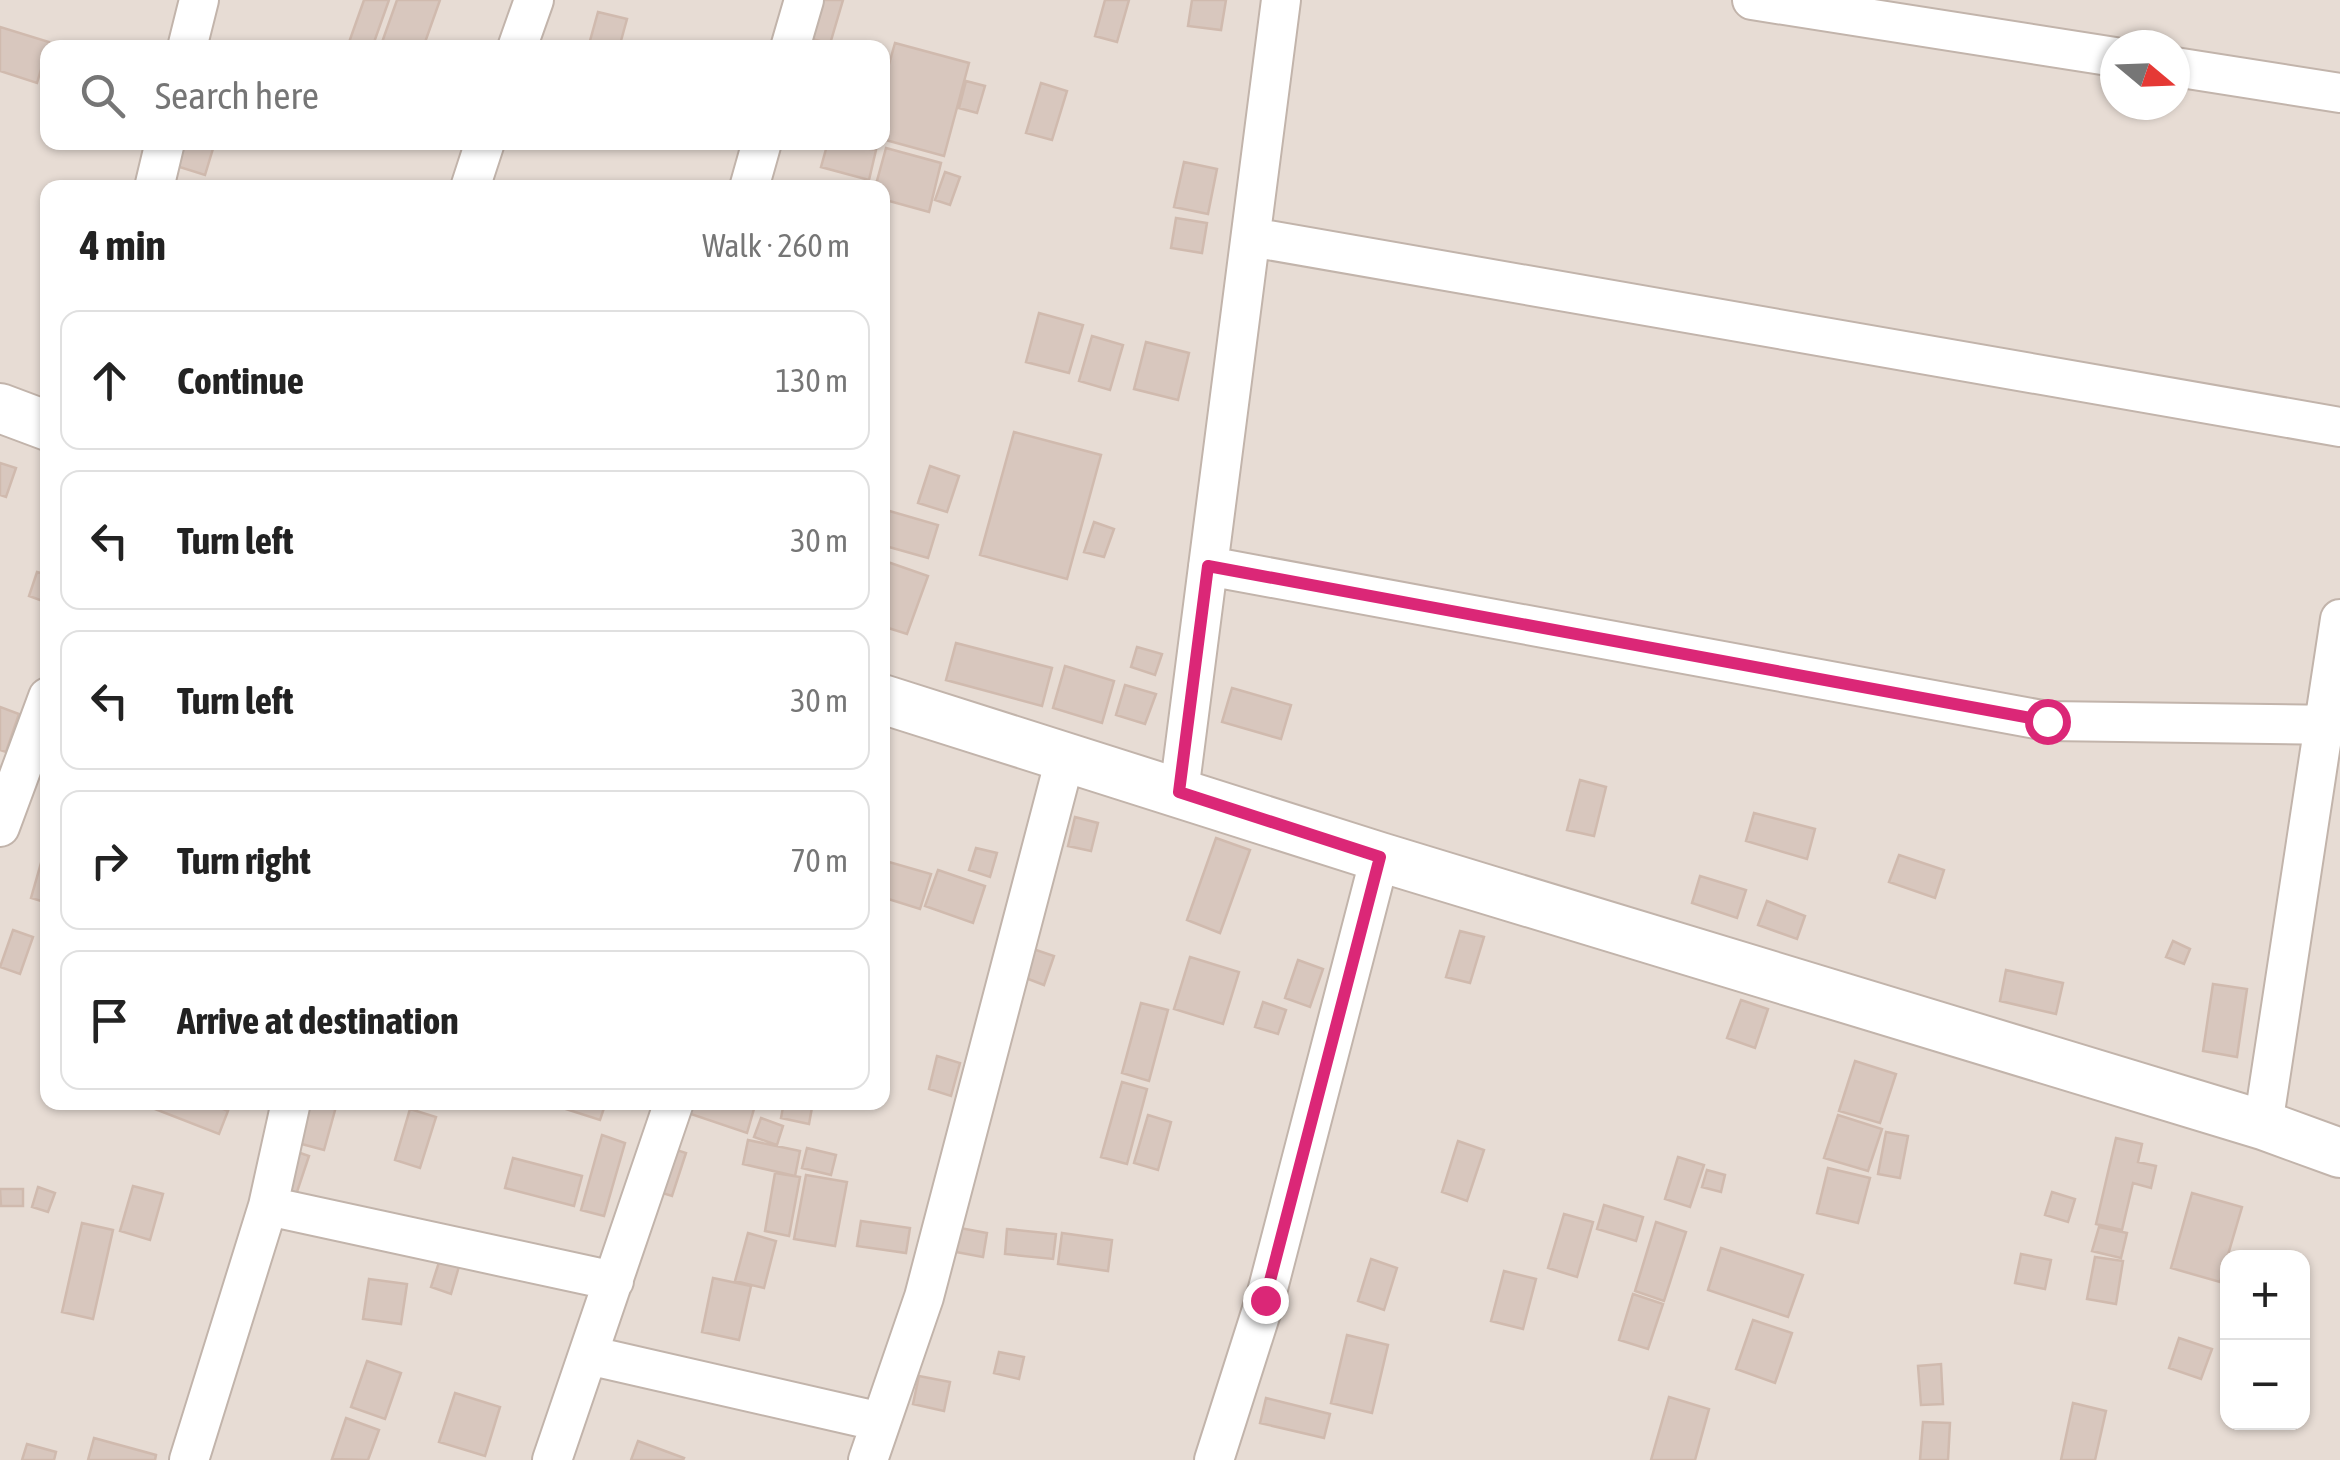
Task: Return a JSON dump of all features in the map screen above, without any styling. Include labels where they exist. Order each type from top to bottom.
[{"type":"street","points":[[190,40],[199,0]]},
{"type":"street","points":[[521,40],[534,0]]},
{"type":"street","points":[[792,40],[804,0]]},
{"type":"street","points":[[1179,792],[1281,0]]},
{"type":"street","points":[[1752,0],[2100,55]]},
{"type":"street","points":[[2190,69],[2340,93]]},
{"type":"street","points":[[156,180],[163,150]]},
{"type":"street","points":[[473,180],[482,150]]},
{"type":"street","points":[[751,180],[760,150]]},
{"type":"street","points":[[1250,237],[2340,427]]},
{"type":"street","points":[[0,408],[40,423]]},
{"type":"street","points":[[1208,566],[2047,721],[2332,724]]},
{"type":"street","points":[[2263,1126],[2332,724],[2340,619]]},
{"type":"street","points":[[890,701],[2340,1153]]},
{"type":"street","points":[[0,826],[40,718]]},
{"type":"street","points":[[868,1460],[924,1297],[1066,755]]},
{"type":"street","points":[[1214,1460],[1265,1300],[1380,857]]},
{"type":"street","points":[[189,1460],[268,1206],[289,1110]]},
{"type":"street","points":[[552,1460],[671,1110]]},
{"type":"street","points":[[268,1206],[614,1280]]},
{"type":"street","points":[[588,1356],[881,1422]]},
{"type":"shaded area","points":[[0,0],[2340,0],[2340,1460],[0,1460]]},
{"type":"building","points":[[364,0],[389,0],[375,40],[350,40]]},
{"type":"building","points":[[397,0],[440,0],[426,40],[383,40]]},
{"type":"building","points":[[808,0],[843,0],[831,40],[798,35]]},
{"type":"building","points":[[1105,0],[1129,0],[1117,42],[1095,36]]},
{"type":"building","points":[[1192,0],[1226,0],[1221,30],[1188,26]]},
{"type":"building","points":[[598,12],[627,19],[621,40],[590,40]]},
{"type":"building","points":[[0,27],[42,40],[37,83],[0,71]]},
{"type":"building","points":[[895,43],[969,63],[944,156],[890,141],[890,61]]},
{"type":"building","points":[[966,81],[985,86],[977,113],[959,108]]},
{"type":"building","points":[[1041,83],[1067,91],[1052,140],[1026,133]]},
{"type":"building","points":[[178,150],[213,150],[205,175],[173,165]]},
{"type":"building","points":[[826,150],[876,150],[869,180],[821,167]]},
{"type":"building","points":[[885,150],[941,163],[929,212],[890,201],[890,180],[877,180]]},
{"type":"building","points":[[1184,162],[1217,169],[1208,214],[1174,207]]},
{"type":"building","points":[[945,172],[960,177],[950,205],[935,200]]},
{"type":"building","points":[[1176,218],[1207,223],[1202,253],[1171,248]]},
{"type":"building","points":[[1039,313],[1083,325],[1069,373],[1026,362]]},
{"type":"building","points":[[1092,336],[1123,345],[1110,390],[1079,381]]},
{"type":"building","points":[[1146,342],[1189,353],[1178,400],[1134,389]]},
{"type":"building","points":[[1014,432],[1101,455],[1067,579],[980,555]]},
{"type":"building","points":[[0,463],[16,468],[6,497],[0,495]]},
{"type":"building","points":[[930,466],[959,476],[947,512],[918,503]]},
{"type":"building","points":[[890,511],[938,525],[928,558],[890,547]]},
{"type":"building","points":[[1094,522],[1114,529],[1104,557],[1084,552]]},
{"type":"building","points":[[890,563],[928,576],[907,634],[890,629]]},
{"type":"building","points":[[37,572],[40,573],[40,600],[29,596]]},
{"type":"building","points":[[956,643],[1052,668],[1042,706],[946,680]]},
{"type":"building","points":[[1137,647],[1162,654],[1155,675],[1131,667]]},
{"type":"building","points":[[1065,666],[1114,681],[1102,723],[1053,708]]},
{"type":"building","points":[[1125,685],[1156,694],[1145,724],[1116,715]]},
{"type":"building","points":[[1232,688],[1291,705],[1281,739],[1222,722]]},
{"type":"building","points":[[0,707],[19,714],[6,752],[0,750]]},
{"type":"building","points":[[1580,780],[1606,787],[1594,836],[1567,830]]},
{"type":"building","points":[[1754,813],[1815,829],[1807,859],[1746,841]]},
{"type":"building","points":[[1075,817],[1098,823],[1091,851],[1068,846]]},
{"type":"building","points":[[1216,838],[1250,850],[1220,933],[1187,920]]},
{"type":"building","points":[[976,848],[997,853],[990,877],[969,870]]},
{"type":"building","points":[[1899,855],[1944,870],[1935,898],[1889,882]]},
{"type":"building","points":[[890,862],[931,874],[920,909],[890,900]]},
{"type":"building","points":[[40,866],[40,901],[31,898]]},
{"type":"building","points":[[938,870],[985,886],[973,923],[925,906]]},
{"type":"building","points":[[1700,876],[1746,890],[1737,918],[1692,903]]},
{"type":"building","points":[[1767,901],[1805,916],[1797,939],[1758,925]]},
{"type":"building","points":[[13,930],[33,937],[20,974],[0,967]]},
{"type":"building","points":[[1460,931],[1484,937],[1470,983],[1446,977]]},
{"type":"building","points":[[2173,941],[2190,949],[2184,964],[2166,957]]},
{"type":"building","points":[[1033,949],[1054,956],[1044,985],[1023,977]]},
{"type":"building","points":[[1190,957],[1239,972],[1223,1024],[1174,1009]]},
{"type":"building","points":[[1298,960],[1323,969],[1310,1007],[1285,998]]},
{"type":"building","points":[[2006,970],[2063,983],[2056,1014],[2000,1001]]},
{"type":"building","points":[[2213,984],[2247,989],[2237,1057],[2203,1051]]},
{"type":"building","points":[[1741,1000],[1768,1009],[1755,1048],[1727,1038]]},
{"type":"building","points":[[1263,1002],[1286,1010],[1278,1034],[1255,1027]]},
{"type":"building","points":[[1141,1003],[1168,1010],[1149,1081],[1122,1073]]},
{"type":"building","points":[[937,1056],[960,1063],[951,1096],[929,1089]]},
{"type":"building","points":[[1855,1061],[1896,1074],[1880,1123],[1839,1111]]},
{"type":"building","points":[[1122,1082],[1147,1089],[1127,1164],[1101,1157]]},
{"type":"building","points":[[158,1110],[226,1110],[219,1134]]},
{"type":"building","points":[[291,1110],[335,1110],[324,1150],[283,1139]]},
{"type":"building","points":[[410,1110],[436,1117],[420,1168],[395,1160]]},
{"type":"building","points":[[569,1110],[603,1110],[600,1120]]},
{"type":"building","points":[[679,1110],[754,1110],[747,1133]]},
{"type":"building","points":[[782,1110],[812,1110],[809,1124],[781,1118]]},
{"type":"building","points":[[1148,1115],[1171,1122],[1158,1170],[1134,1163]]},
{"type":"building","points":[[1838,1115],[1882,1129],[1868,1171],[1824,1158]]},
{"type":"building","points":[[761,1118],[783,1126],[777,1145],[754,1137]]},
{"type":"building","points":[[1886,1132],[1908,1136],[1900,1178],[1878,1174]]},
{"type":"building","points":[[602,1135],[625,1143],[604,1216],[581,1210]]},
{"type":"building","points":[[2116,1138],[2142,1144],[2138,1162],[2156,1166],[2151,1188],[2133,1183],[2122,1230],[2096,1224]]},
{"type":"building","points":[[748,1140],[800,1151],[795,1176],[743,1164]]},
{"type":"building","points":[[1458,1141],[1484,1150],[1467,1201],[1442,1192]]},
{"type":"building","points":[[658,1144],[686,1153],[672,1196],[643,1187]]},
{"type":"building","points":[[286,1148],[309,1156],[296,1195],[273,1187]]},
{"type":"building","points":[[807,1148],[836,1155],[831,1175],[802,1168]]},
{"type":"building","points":[[1678,1157],[1704,1165],[1690,1207],[1665,1199]]},
{"type":"building","points":[[513,1158],[582,1176],[574,1206],[505,1188]]},
{"type":"building","points":[[1828,1168],[1870,1178],[1858,1223],[1817,1213]]},
{"type":"building","points":[[1707,1170],[1725,1175],[1721,1192],[1702,1187]]},
{"type":"building","points":[[775,1173],[800,1177],[789,1236],[765,1231]]},
{"type":"building","points":[[806,1175],[847,1182],[835,1246],[794,1239]]},
{"type":"building","points":[[133,1186],[163,1194],[150,1240],[120,1231]]},
{"type":"building","points":[[38,1187],[55,1193],[48,1212],[32,1207]]},
{"type":"building","points":[[0,1189],[23,1189],[23,1206],[1,1206]]},
{"type":"building","points":[[2052,1192],[2075,1199],[2068,1222],[2045,1215]]},
{"type":"building","points":[[2192,1193],[2242,1207],[2229,1250],[2220,1250],[2220,1282],[2171,1268]]},
{"type":"building","points":[[1604,1205],[1643,1217],[1636,1241],[1597,1229]]},
{"type":"building","points":[[1564,1214],[1593,1222],[1577,1277],[1548,1268]]},
{"type":"building","points":[[861,1221],[910,1228],[906,1253],[857,1246]]},
{"type":"building","points":[[1656,1222],[1686,1232],[1664,1301],[1635,1291]]},
{"type":"building","points":[[82,1223],[113,1230],[93,1319],[62,1312]]},
{"type":"building","points":[[2099,1227],[2127,1233],[2121,1258],[2092,1251]]},
{"type":"building","points":[[960,1228],[987,1233],[983,1257],[956,1252]]},
{"type":"building","points":[[1007,1229],[1056,1234],[1053,1259],[1005,1254]]},
{"type":"building","points":[[748,1233],[776,1241],[764,1288],[735,1281]]},
{"type":"building","points":[[1062,1233],[1112,1240],[1108,1271],[1058,1264]]},
{"type":"building","points":[[1721,1248],[1803,1275],[1788,1317],[1708,1290]]},
{"type":"building","points":[[2021,1254],[2051,1260],[2045,1289],[2015,1283]]},
{"type":"building","points":[[441,1256],[460,1263],[451,1294],[431,1287]]},
{"type":"building","points":[[2095,1257],[2123,1261],[2116,1304],[2087,1299]]},
{"type":"building","points":[[1371,1259],[1397,1268],[1384,1310],[1358,1301]]},
{"type":"building","points":[[1504,1271],[1536,1279],[1523,1329],[1491,1321]]},
{"type":"building","points":[[713,1278],[751,1286],[739,1340],[702,1332]]},
{"type":"building","points":[[369,1279],[407,1284],[401,1324],[363,1319]]},
{"type":"building","points":[[1633,1294],[1663,1304],[1648,1349],[1619,1340]]},
{"type":"building","points":[[1753,1320],[1792,1333],[1775,1383],[1736,1369]]},
{"type":"building","points":[[1347,1335],[1388,1345],[1372,1413],[1331,1403]]},
{"type":"building","points":[[2179,1338],[2212,1349],[2201,1379],[2169,1368]]},
{"type":"building","points":[[999,1352],[1024,1357],[1019,1379],[994,1373]]},
{"type":"building","points":[[367,1361],[401,1373],[385,1419],[351,1407]]},
{"type":"building","points":[[1941,1364],[1943,1404],[1921,1405],[1918,1366]]},
{"type":"building","points":[[919,1376],[950,1382],[944,1411],[913,1404]]},
{"type":"building","points":[[455,1393],[500,1407],[485,1456],[439,1442]]},
{"type":"building","points":[[1669,1397],[1709,1409],[1695,1460],[1651,1460]]},
{"type":"building","points":[[1266,1398],[1330,1414],[1324,1438],[1260,1423]]},
{"type":"building","points":[[2073,1403],[2106,1411],[2095,1460],[2061,1460]]},
{"type":"building","points":[[346,1418],[379,1430],[368,1460],[332,1459]]},
{"type":"building","points":[[1923,1422],[1950,1423],[1948,1460],[1920,1460]]},
{"type":"building","points":[[94,1438],[156,1455],[155,1460],[88,1460]]},
{"type":"building","points":[[638,1441],[684,1458],[631,1460]]},
{"type":"building","points":[[27,1444],[56,1452],[54,1460],[22,1460]]},
{"type":"route","points":[[1265,1300],[1380,857],[1179,792],[1208,566],[2047,721]]}]
